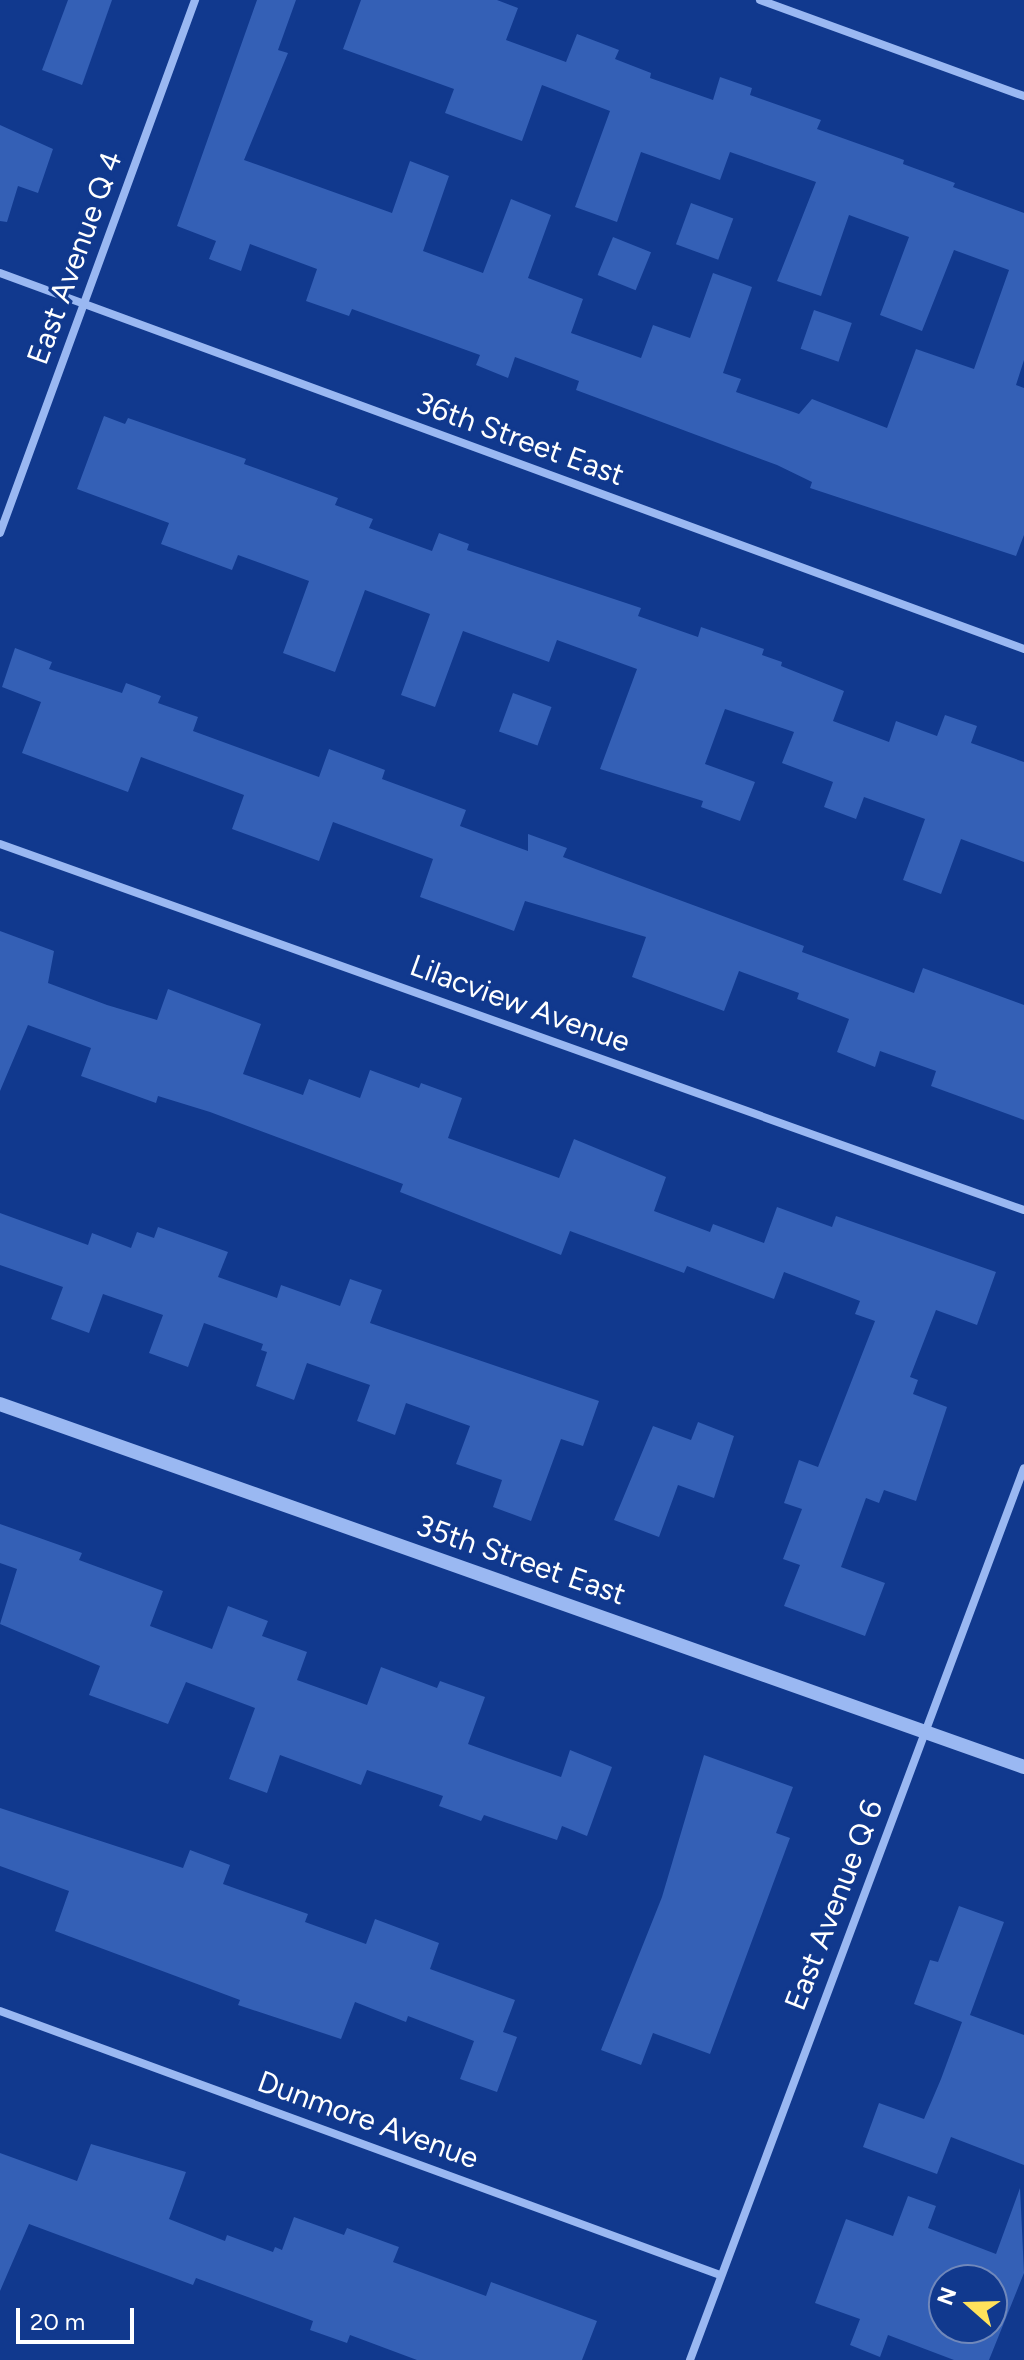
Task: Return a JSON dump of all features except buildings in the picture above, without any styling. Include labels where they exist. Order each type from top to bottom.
[{"type":"street","name":"East Avenue Q 4","points":[[0,533],[195,0]]},
{"type":"street","points":[[760,0],[1024,96]]},
{"type":"street","name":"36th Street East","points":[[0,273],[1024,649]]},
{"type":"street","name":"Lilacview Avenue","points":[[0,844],[1024,1210]]},
{"type":"street","name":"35th Street East","points":[[0,1404],[1024,1767]]},
{"type":"street","name":"East Avenue Q 6","points":[[690,2360],[1024,1468]]},
{"type":"street","name":"Dunmore Avenue","points":[[0,2011],[720,2275]]}]
